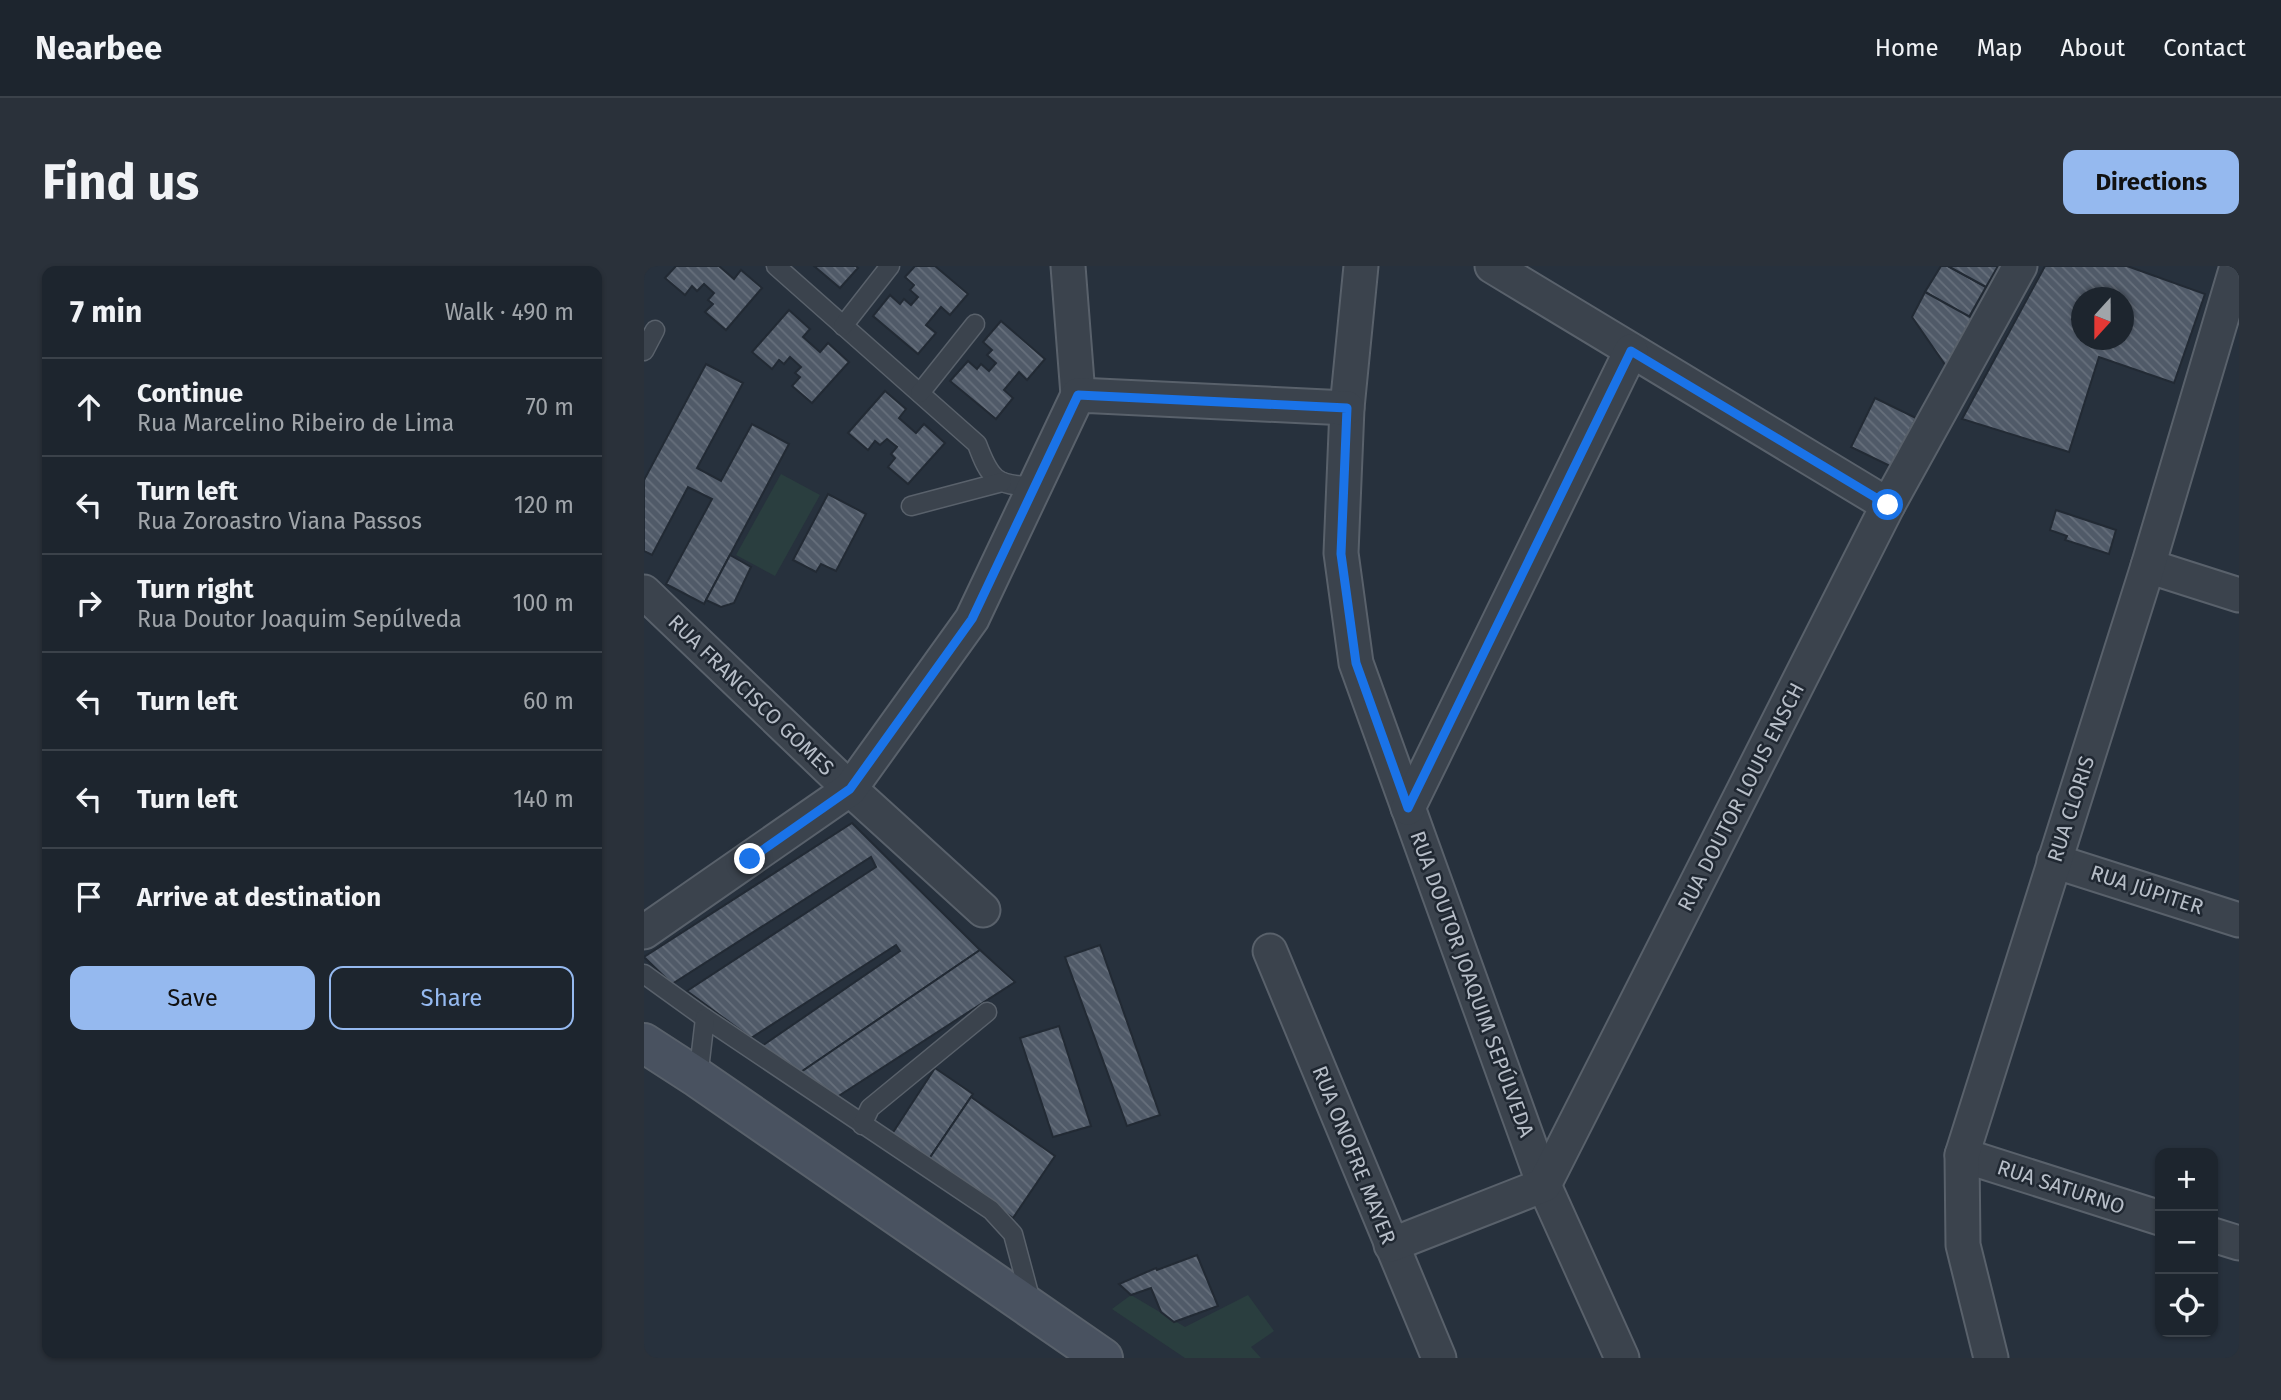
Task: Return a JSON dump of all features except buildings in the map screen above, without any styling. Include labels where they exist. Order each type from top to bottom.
[{"type":"main road","points":[[644,1043],[1103,1358]]},
{"type":"street","points":[[644,932],[850,789],[972,619],[1018,484],[1078,395],[1068,266]]},
{"type":"street","name":"RUA DOUTOR JOAQUIM SEPÚLVEDA","points":[[1361,266],[1347,408],[1341,554],[1356,663],[1544,1185],[1622,1358]]},
{"type":"street","points":[[1492,266],[1888,505]]},
{"type":"street","name":"RUA DOUTOR LOUIS ENSCH","points":[[1544,1185],[1888,505],[2020,266]]},
{"type":"street","name":"RUA CLORIS","points":[[1991,1358],[1963,1245],[1962,1155],[2148,566],[2231,270]]},
{"type":"street","points":[[1408,808],[1631,351]]},
{"type":"street","points":[[1078,395],[1347,408]]},
{"type":"street","points":[[2148,566],[2239,595]]},
{"type":"street","name":"RUA FRANCISCO GOMES","points":[[644,592],[850,789],[983,909]]},
{"type":"street","name":"RUA JÚPITER","points":[[2054,861],[2239,920]]},
{"type":"street","name":"RUA ONOFRE MAYER","points":[[1270,951],[1439,1358]]},
{"type":"street","name":"RUA SATURNO","points":[[1962,1155],[2155,1216]]},
{"type":"street","points":[[1391,1245],[1544,1185]]},
{"type":"street","points":[[2218,1237],[2239,1243]]},
{"type":"lane","points":[[776,266],[977,444],[987,470],[1018,484]]},
{"type":"lane","points":[[843,326],[890,266]]},
{"type":"lane","points":[[920,393],[975,324]]},
{"type":"lane","points":[[644,351],[655,330]]},
{"type":"lane","points":[[911,506],[1018,484]]},
{"type":"lane","points":[[644,974],[862,1125],[991,1210],[1013,1234],[1032,1308]]},
{"type":"lane","points":[[862,1125],[870,1108],[987,1012]]},
{"type":"lane","points":[[698,1078],[705,1018]]},
{"type":"green space","points":[[781,474],[820,495],[775,576],[736,555]]},
{"type":"green space","points":[[1131,1295],[1185,1327],[1248,1295],[1274,1331],[1251,1347],[1261,1358],[1185,1358],[1112,1309]]},
{"type":"route","points":[[750,859],[850,789],[972,619],[1078,395],[1347,408],[1341,554],[1356,663],[1408,808],[1631,351],[1888,505]]}]
